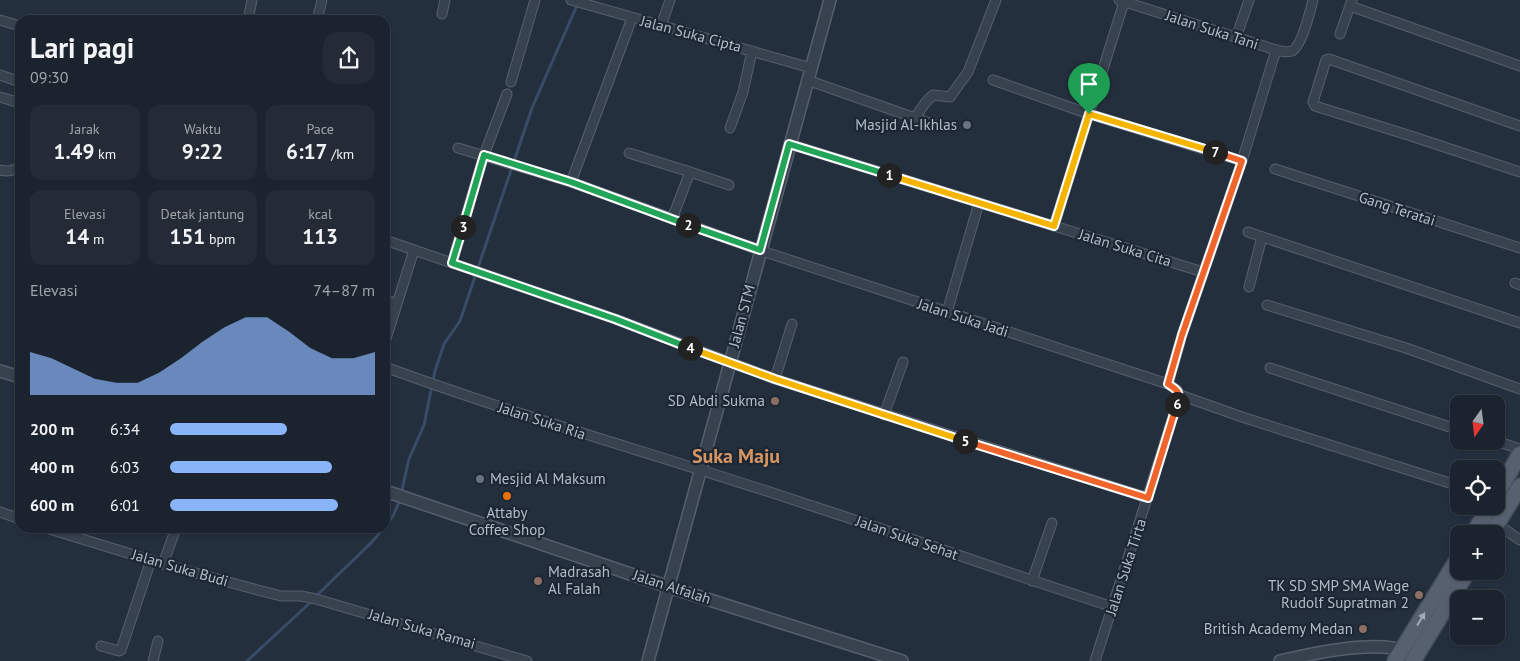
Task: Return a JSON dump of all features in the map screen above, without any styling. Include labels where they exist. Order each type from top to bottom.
[{"type":"main road","points":[[1505,480],[1520,454]]},
{"type":"main road","points":[[1496,525],[1519,489]]},
{"type":"main road","points":[[1407,657],[1450,574]]},
{"type":"main road","points":[[1407,657],[1462,580]]},
{"type":"street","points":[[249,15],[252,0]]},
{"type":"street","points":[[318,15],[322,0]]},
{"type":"street","points":[[442,14],[445,0]]},
{"type":"street","points":[[510,82],[535,0]]},
{"type":"street","name":"Jalan Suka Cipta","points":[[571,0],[811,68]]},
{"type":"street","points":[[661,26],[670,0]]},
{"type":"street","name":"Jalan STM","points":[[648,661],[830,0]]},
{"type":"street","points":[[915,118],[925,103],[933,96],[950,97],[963,81],[996,0]]},
{"type":"street","points":[[1236,38],[1249,0]]},
{"type":"street","points":[[1313,0],[1299,44],[1294,50],[1288,52],[1276,50],[1242,161],[1203,272],[1168,384],[1177,390],[1180,395],[1242,417],[1450,483]]},
{"type":"street","points":[[1054,226],[1122,1]]},
{"type":"street","name":"Jalan Suka Tani","points":[[1122,1],[1276,50]]},
{"type":"street","points":[[1340,34],[1351,3],[1520,66]]},
{"type":"street","points":[[571,182],[632,18]]},
{"type":"street","points":[[0,20],[15,24]]},
{"type":"street","points":[[730,128],[743,92],[752,51]]},
{"type":"street","points":[[1520,126],[1329,58],[1326,60],[1313,102],[1315,106],[1520,172]]},
{"type":"street","points":[[0,76],[15,80]]},
{"type":"street","points":[[807,80],[935,125]]},
{"type":"street","points":[[993,80],[1089,114],[1242,161]]},
{"type":"street","points":[[452,263],[484,155],[506,94]]},
{"type":"street","points":[[0,97],[15,102]]},
{"type":"street","name":"Jalan Suka Cita","points":[[789,144],[1203,272]]},
{"type":"street","name":"Jalan Suka Jadi","points":[[458,148],[571,182],[760,250],[1168,384]]},
{"type":"street","points":[[629,153],[729,184]]},
{"type":"street","name":"Gang Teratai","points":[[1275,169],[1520,248]]},
{"type":"street","points":[[0,170],[6,172],[15,170]]},
{"type":"street","points":[[672,219],[690,172]]},
{"type":"street","points":[[947,312],[979,203]]},
{"type":"street","points":[[1248,232],[1520,323]]},
{"type":"street","points":[[1249,287],[1262,238]]},
{"type":"street","points":[[390,242],[615,319],[775,379],[1148,498]]},
{"type":"street","points":[[390,325],[414,250]]},
{"type":"street","points":[[390,301],[396,304]]},
{"type":"street","points":[[1267,305],[1406,348],[1520,389]]},
{"type":"street","points":[[775,379],[792,324]]},
{"type":"street","points":[[884,415],[903,362]]},
{"type":"street","points":[[1270,368],[1450,427]]},
{"type":"street","name":"Jalan Suka Ria","points":[[390,369],[451,392],[701,470]]},
{"type":"street","points":[[0,371],[15,376]]},
{"type":"street","name":"Jalan Suka Tirta","points":[[1095,661],[1180,395]]},
{"type":"street","points":[[1505,444],[1520,448]]},
{"type":"street","name":"Jalan Suka Sehat","points":[[701,470],[1113,607]]},
{"type":"street","name":"Jalan Alfalah","points":[[390,493],[669,587],[902,661]]},
{"type":"street","points":[[0,512],[15,517]]},
{"type":"street","points":[[1032,581],[1052,522]]},
{"type":"street","name":"Jalan Suka Budi","points":[[62,533],[163,564],[282,596],[301,596],[316,599]]},
{"type":"street","points":[[163,564],[174,533]]},
{"type":"street","points":[[1505,534],[1520,540]]},
{"type":"street","points":[[101,646],[121,650],[151,560]]},
{"type":"street","name":"Jalan Suka Ramai","points":[[316,599],[527,661]]},
{"type":"street","points":[[153,661],[158,641]]},
{"type":"street","points":[[1280,661],[1307,654],[1384,646],[1407,657]]},
{"type":"waterway","points":[[401,494],[409,459],[424,425],[435,371],[444,344],[460,321],[532,108],[578,3]]},
{"type":"waterway","points":[[390,520],[400,500]]},
{"type":"waterway","points":[[316,596],[380,533]]},
{"type":"waterway","points":[[247,661],[312,601]]},
{"type":"place","name":"Masjid Al-Ikhlas","points":[[967,125]]},
{"type":"place","name":"SD Abdi Sukma","points":[[775,401]]},
{"type":"place","name":"Mesjid Al Maksum","points":[[480,479]]},
{"type":"place","name":"Attaby Coffee Shop","points":[[507,496]]},
{"type":"place","name":"Madrasah Al Falah","points":[[538,581]]},
{"type":"place","name":"TK SD SMP SMA Wage Rudolf Supratman 2","points":[[1419,595]]},
{"type":"place","name":"British Academy Medan","points":[[1363,629]]},
{"type":"district","name":"Suka Maju","points":[[736,456]]},
{"type":"route","points":[[1089,114],[1242,161],[1182,335],[1168,384],[1177,390],[1180,395],[1148,498],[775,379],[615,319],[452,263],[484,155],[571,182],[760,250],[789,144],[1054,226],[1089,114]]}]
